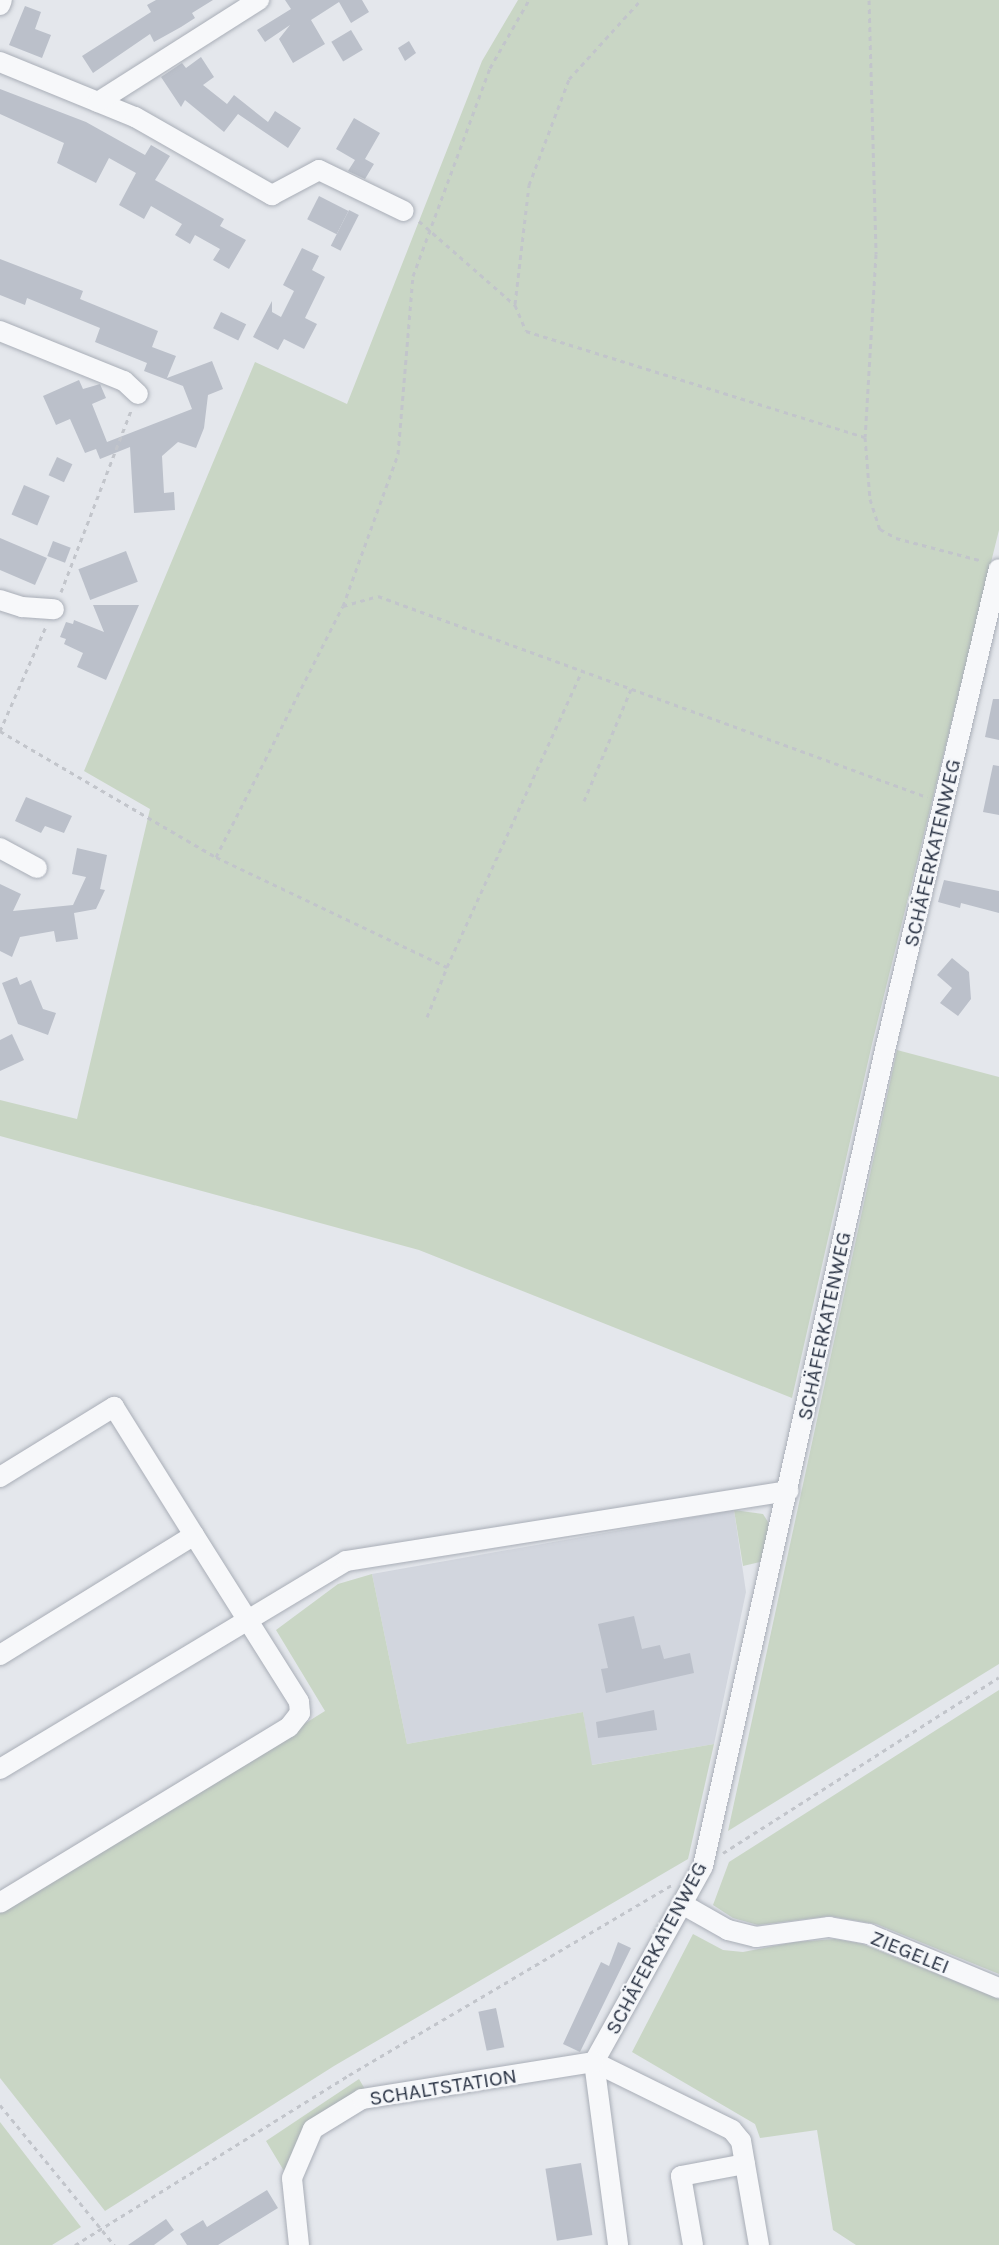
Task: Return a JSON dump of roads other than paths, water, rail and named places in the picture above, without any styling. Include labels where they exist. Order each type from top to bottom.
[{"type":"street","points":[[0,5],[2,0]]},
{"type":"street","points":[[98,102],[259,0]]},
{"type":"street","points":[[0,62],[135,117],[272,195],[319,170],[404,211]]},
{"type":"street","points":[[0,331],[124,381],[138,394]]},
{"type":"street","name":"SCHÄFERKATENWEG","points":[[594,2062],[703,1866],[943,802],[993,565]]},
{"type":"street","points":[[0,600],[22,607],[54,609]]},
{"type":"street","points":[[0,848],[37,868]]},
{"type":"street","points":[[0,1477],[114,1407],[299,1702],[298,1720],[0,1903]]},
{"type":"street","points":[[0,1768],[245,1619],[265,1612],[346,1561],[788,1491]]},
{"type":"street","points":[[0,1655],[194,1535]]},
{"type":"street","name":"ZIEGELEI","points":[[682,1904],[728,1930],[756,1937],[830,1927],[869,1934],[999,1988]]},
{"type":"street","points":[[594,2062],[732,2130],[741,2141],[759,2245]]},
{"type":"street","points":[[594,2062],[618,2245]]},
{"type":"street","name":"SCHALTSTATION","points":[[299,2245],[292,2178],[313,2129],[362,2099],[594,2062]]},
{"type":"street","points":[[693,2245],[681,2176],[745,2164]]}]
